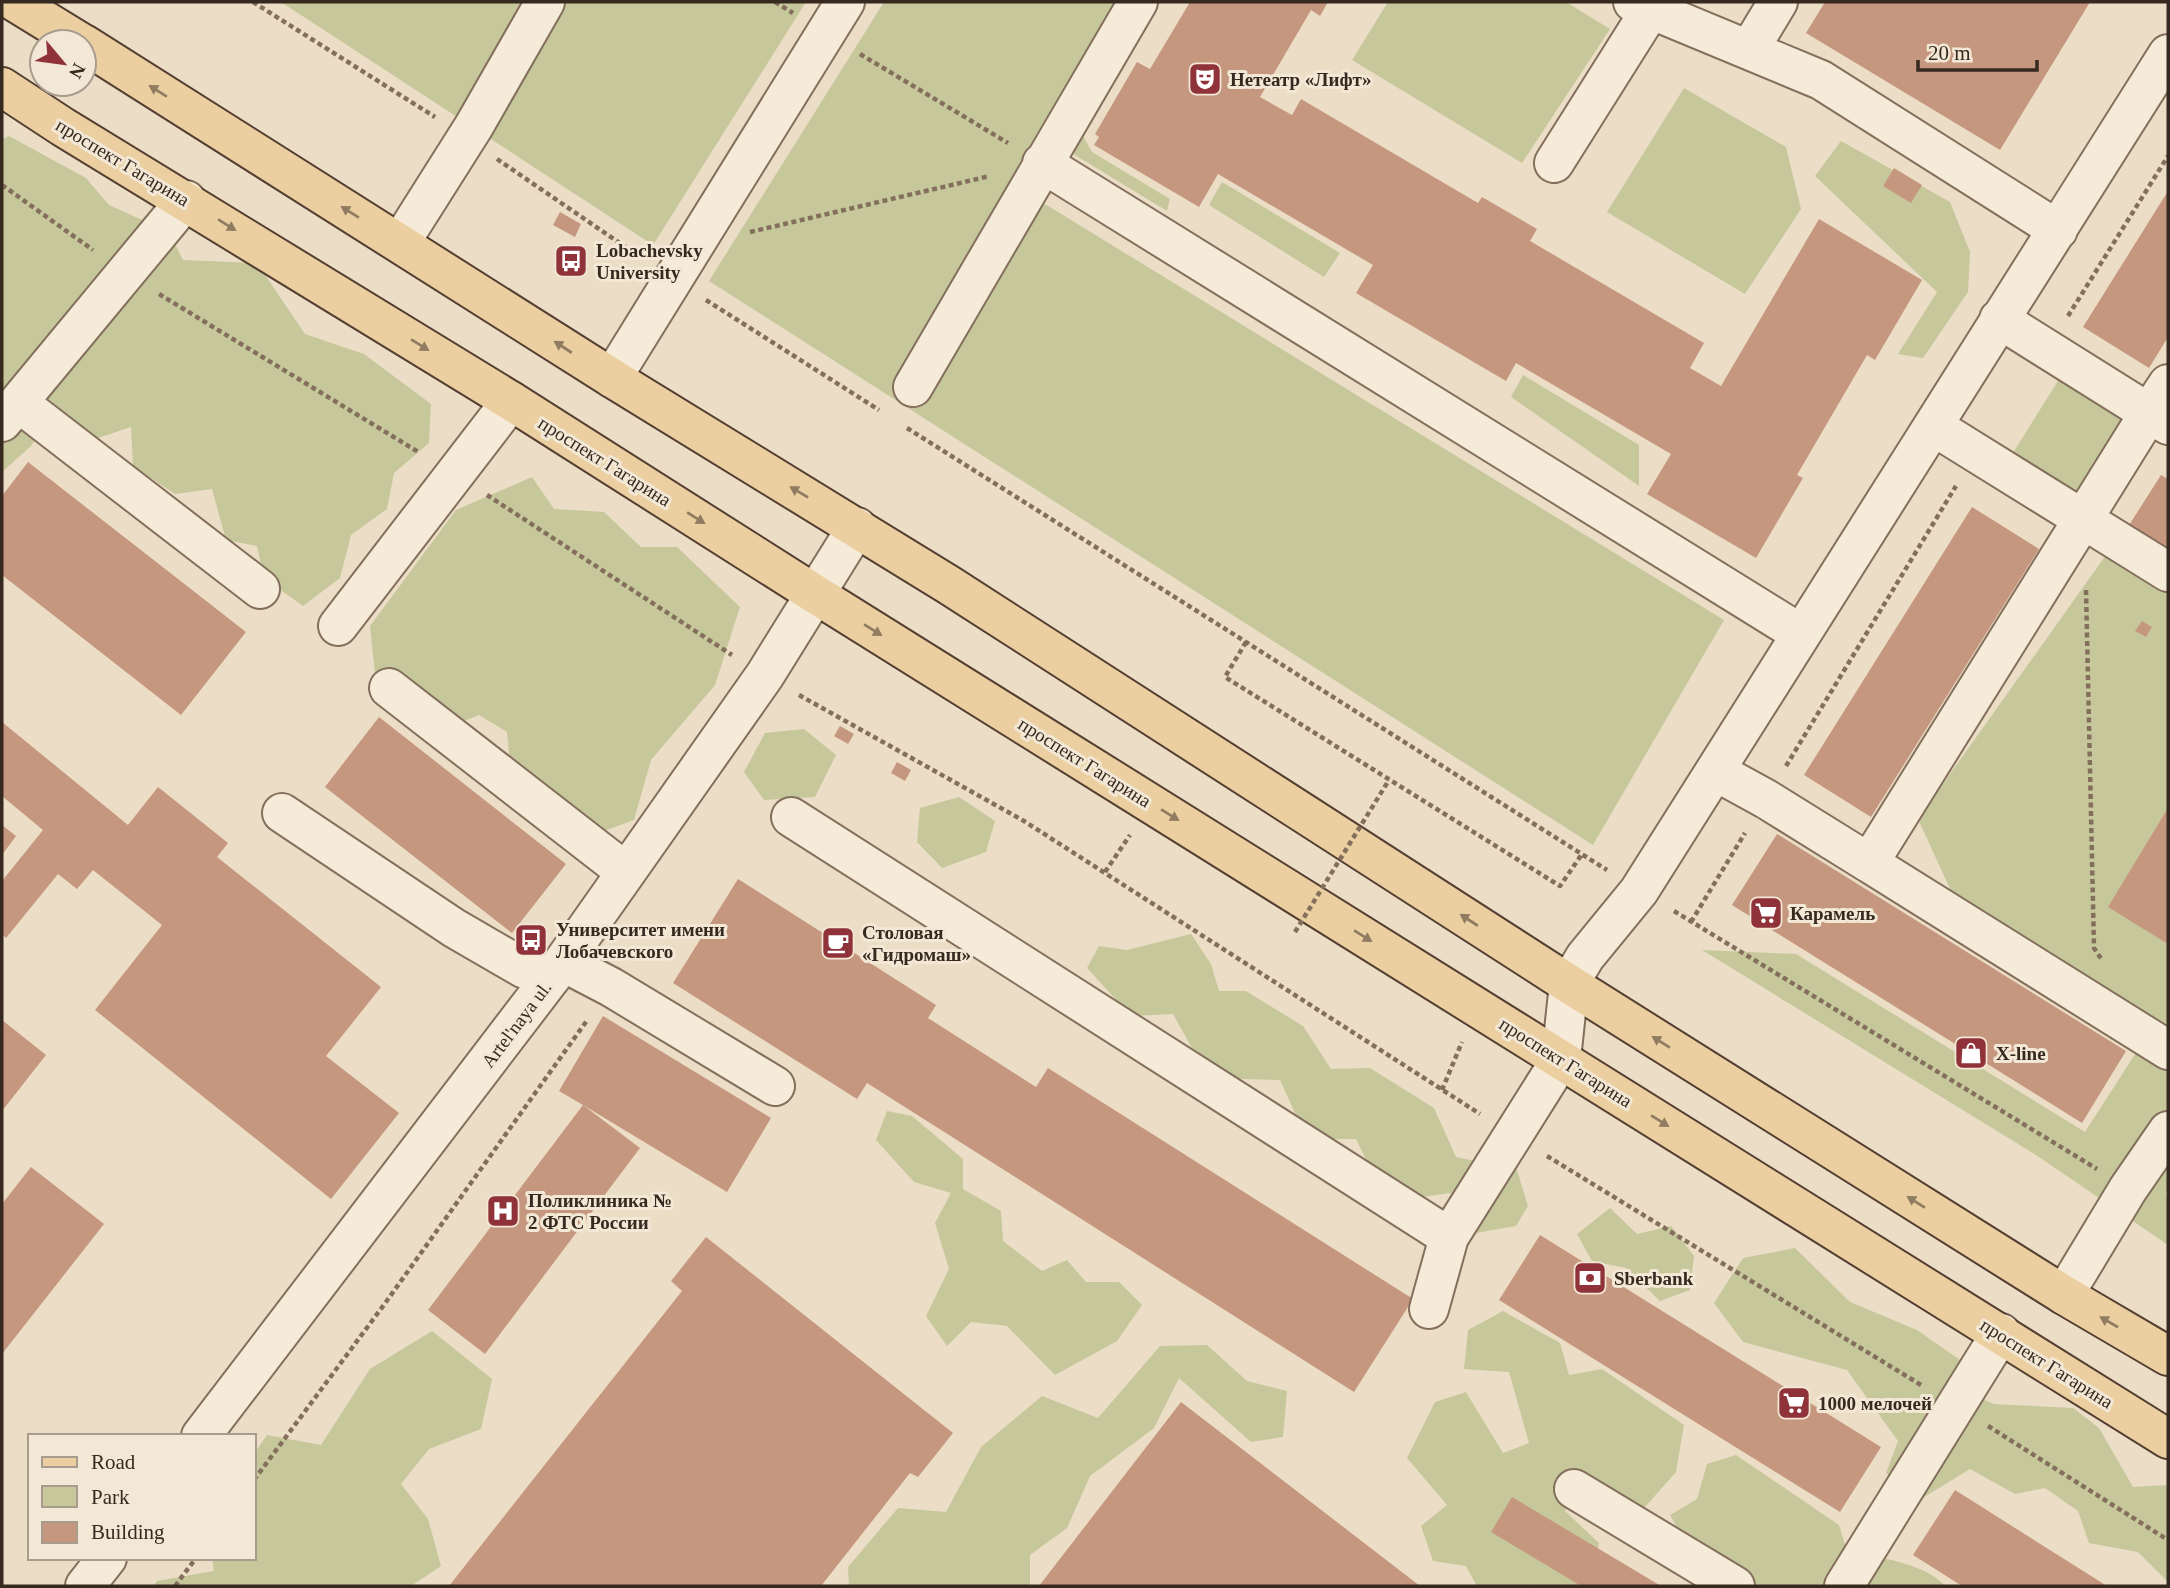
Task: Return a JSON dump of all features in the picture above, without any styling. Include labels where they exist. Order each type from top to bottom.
[{"type":"main road","points":[[15,2],[57,28]]},
{"type":"main road","points":[[98,53],[612,378],[857,527],[1569,984],[2064,1295],[2168,1356]]},
{"type":"main road","name":"проспект Гагарина","points":[[2,87],[511,401],[815,594],[2168,1439]]},
{"type":"street","points":[[400,243],[466,138],[545,2]]},
{"type":"street","points":[[612,378],[845,2]]},
{"type":"street","points":[[913,387],[1138,2]]},
{"type":"street","points":[[1749,50],[1778,2]]},
{"type":"street","points":[[1554,163],[1642,6],[1821,80],[2058,230]]},
{"type":"street","points":[[1429,1309],[1448,1237],[1561,1059],[1569,984],[1585,957],[1639,891],[2168,54]]},
{"type":"street","points":[[1042,163],[1801,634]]},
{"type":"street","points":[[186,200],[10,413],[260,589]]},
{"type":"street","points":[[1869,863],[2084,519],[2162,407],[2047,350],[1999,319]]},
{"type":"street","points":[[338,626],[511,401]]},
{"type":"street","points":[[1933,426],[2168,572]]},
{"type":"street","name":"Artel'naya ul.","points":[[203,1434],[557,970],[765,675],[857,527]]},
{"type":"street","points":[[389,688],[626,872]]},
{"type":"street","points":[[1715,771],[1766,799],[2168,1050]]},
{"type":"street","points":[[282,813],[454,928],[523,968],[557,970],[611,987],[775,1086]]},
{"type":"street","points":[[791,817],[1448,1237]]},
{"type":"street","points":[[2064,1295],[2128,1189],[2168,1131]]},
{"type":"street","points":[[1844,1586],[2001,1333]]},
{"type":"street","points":[[1574,1489],[1735,1586]]},
{"type":"street","points":[[85,1586],[105,1560]]},
{"type":"path","points":[[253,2],[466,138],[674,280],[884,413]]},
{"type":"path","points":[[775,2],[1042,163]]},
{"type":"path","points":[[2047,350],[2168,156]]},
{"type":"path","points":[[694,245],[1042,163]]},
{"type":"path","points":[[895,420],[1639,891],[2128,1189]]},
{"type":"path","points":[[1691,922],[1977,453]]},
{"type":"path","points":[[2085,589],[2094,948],[2108,969]]},
{"type":"path","points":[[1246,642],[1225,677],[1560,886],[1582,854]]},
{"type":"path","points":[[1295,932],[1389,780]]},
{"type":"path","points":[[1105,872],[1132,831],[1140,836]]},
{"type":"path","points":[[256,1477],[386,1302],[611,987]]},
{"type":"path","points":[[1442,1090],[1464,1037]]},
{"type":"path","points":[[1513,1135],[1956,1406],[2168,1540]]},
{"type":"path","points":[[175,1586],[194,1560]]},
{"type":"green space","points":[[281,2],[806,2],[653,245]]},
{"type":"green space","points":[[884,2],[1116,2],[1009,182],[1724,620],[1593,845],[709,281]]},
{"type":"green space","points":[[1388,2],[1566,2],[1610,29],[1522,163],[1352,60]]},
{"type":"green space","points":[[1684,88],[1786,147],[1801,209],[1745,294],[1607,212]]},
{"type":"green space","points":[[1078,127],[1092,152],[1170,199],[1167,211],[1065,149]]},
{"type":"green space","points":[[9,136],[86,178],[109,205],[169,232],[183,260],[257,263],[305,334],[364,354],[431,404],[429,443],[394,473],[387,509],[351,535],[340,578],[303,606],[264,578],[257,546],[226,540],[212,489],[175,494],[133,466],[131,427],[89,441],[54,413],[31,446],[2,472],[2,139]]},
{"type":"green space","points":[[1841,141],[1950,202],[1970,252],[1968,292],[1923,358],[1898,354],[1937,292],[1815,176]]},
{"type":"green space","points":[[1222,182],[1340,253],[1324,277],[1209,205]]},
{"type":"green space","points":[[2069,363],[2149,413],[2084,519],[2003,469]]},
{"type":"green space","points":[[1523,375],[1639,445],[1639,486],[1511,397]]},
{"type":"green space","points":[[532,477],[554,509],[604,512],[641,547],[677,547],[740,607],[715,685],[651,760],[634,820],[571,843],[512,787],[507,732],[479,715],[437,732],[377,693],[370,626],[456,510]]},
{"type":"green space","points":[[2106,555],[2168,593],[2168,1190],[2165,1194],[2168,1196],[2168,1245],[2036,1155],[1702,950],[1796,954],[2085,1132],[2139,1048],[1951,891],[1918,819]]},
{"type":"green space","points":[[804,729],[836,755],[815,797],[764,800],[744,772],[765,733]]},
{"type":"green space","points":[[959,797],[995,821],[986,852],[942,868],[917,842],[920,808]]},
{"type":"green space","points":[[1191,934],[1211,964],[1219,991],[1246,991],[1303,1026],[1331,1069],[1370,1068],[1434,1108],[1456,1157],[1517,1170],[1528,1206],[1516,1226],[1476,1233],[1450,1193],[1415,1198],[1371,1170],[1356,1139],[1327,1139],[1299,1122],[1280,1080],[1239,1079],[1192,1048],[1173,1014],[1131,1016],[1087,968],[1099,946],[1127,950]]},
{"type":"green space","points":[[887,1111],[912,1116],[963,1159],[963,1189],[1001,1211],[1003,1241],[1042,1271],[1067,1260],[1086,1282],[1119,1282],[1142,1305],[1117,1341],[1055,1375],[1007,1326],[971,1322],[947,1346],[926,1316],[949,1269],[935,1223],[951,1193],[914,1182],[876,1140]]},
{"type":"green space","points":[[1610,1208],[1637,1234],[1671,1226],[1694,1256],[1690,1290],[1660,1301],[1626,1268],[1592,1261],[1577,1234]]},
{"type":"green space","points":[[1795,1248],[1850,1302],[1917,1330],[1960,1360],[1958,1388],[1994,1404],[2073,1408],[2099,1428],[2133,1487],[2168,1485],[2168,1582],[2138,1552],[2089,1543],[2078,1511],[2045,1488],[2015,1494],[1970,1469],[1921,1499],[1886,1473],[1898,1441],[1847,1370],[1743,1342],[1714,1303],[1743,1258]]},
{"type":"green space","points":[[1503,1311],[1560,1343],[1569,1375],[1602,1369],[1684,1425],[1676,1472],[1637,1516],[1584,1484],[1565,1511],[1599,1543],[1593,1579],[1577,1586],[1477,1586],[1466,1566],[1433,1561],[1421,1526],[1447,1505],[1407,1458],[1435,1402],[1466,1392],[1503,1453],[1529,1443],[1509,1372],[1464,1369],[1468,1330]]},
{"type":"green space","points":[[432,1331],[492,1379],[481,1429],[429,1449],[401,1484],[428,1519],[441,1566],[411,1586],[153,1586],[157,1581],[214,1571],[212,1560],[256,1560],[256,1451],[267,1435],[321,1445],[370,1369]]},
{"type":"green space","points":[[1207,1345],[1247,1381],[1287,1391],[1283,1437],[1251,1442],[1179,1378],[1154,1428],[1090,1476],[1067,1528],[1030,1555],[1030,1586],[849,1586],[848,1567],[898,1508],[946,1512],[981,1447],[1042,1396],[1098,1418],[1160,1346]]},
{"type":"green space","points":[[1736,1455],[1839,1525],[1847,1551],[1913,1566],[1937,1578],[1945,1586],[1710,1586],[1670,1515],[1697,1499],[1707,1464]]},
{"type":"building","points":[[1190,2],[1328,2],[1320,16],[1311,10],[1260,97],[1292,115],[1301,99],[1478,203],[1482,197],[1537,229],[1530,241],[1704,343],[1690,368],[1721,386],[1819,219],[1922,280],[1875,360],[1867,355],[1797,475],[1803,478],[1756,558],[1647,494],[1671,454],[1516,363],[1506,381],[1356,293],[1373,265],[1218,174],[1199,207],[1094,145],[1099,137],[1095,134],[1137,62],[1150,69]]},
{"type":"building","points":[[1825,2],[2090,2],[2000,150],[1806,33]]},
{"type":"building","points":[[1894,168],[1922,185],[1911,203],[1883,186]]},
{"type":"building","points":[[2168,191],[2168,337],[2149,368],[2083,327]]},
{"type":"building","points":[[560,212],[581,224],[575,237],[553,225]]},
{"type":"building","points":[[28,462],[246,632],[181,715],[2,575],[2,496]]},
{"type":"building","points":[[2161,475],[2168,479],[2168,561],[2124,533]]},
{"type":"building","points":[[1972,507],[2039,549],[1871,817],[1804,775]]},
{"type":"building","points":[[2142,621],[2152,627],[2146,637],[2135,631]]},
{"type":"building","points":[[379,717],[566,864],[512,933],[325,787]]},
{"type":"building","points":[[2,722],[128,825],[158,787],[228,843],[217,857],[381,987],[326,1056],[399,1113],[331,1199],[95,1010],[162,925],[93,870],[77,889],[58,874],[6,938],[2,934],[2,881],[43,830],[2,796]]},
{"type":"building","points":[[840,726],[854,734],[848,744],[834,736]]},
{"type":"building","points":[[897,762],[911,770],[905,781],[891,773]]},
{"type":"building","points":[[2168,808],[2168,944],[2108,907]]},
{"type":"building","points":[[2,825],[16,836],[2,855]]},
{"type":"building","points":[[1777,834],[2126,1051],[2082,1123],[1732,905]]},
{"type":"building","points":[[738,879],[936,1005],[928,1018],[1036,1087],[1048,1068],[1413,1299],[1354,1392],[867,1083],[857,1099],[673,983]]},
{"type":"building","points":[[603,1016],[771,1118],[727,1192],[559,1091]]},
{"type":"building","points":[[2,1020],[46,1055],[2,1111]]},
{"type":"building","points":[[583,1105],[640,1148],[485,1354],[428,1310]]},
{"type":"building","points":[[31,1167],[104,1224],[2,1354],[2,1204]]},
{"type":"building","points":[[1540,1235],[1881,1447],[1840,1512],[1499,1300]]},
{"type":"building","points":[[706,1237],[953,1433],[918,1477],[910,1473],[821,1586],[449,1586],[682,1291],[671,1281]]},
{"type":"building","points":[[1181,1402],[1420,1586],[1039,1586]]},
{"type":"building","points":[[1955,1490],[2107,1586],[1962,1586],[1913,1555]]},
{"type":"building","points":[[1512,1497],[1661,1586],[1581,1586],[1491,1532]]},
{"type":"place","name":"Нетеатр «Лифт»","points":[[1205,79]]},
{"type":"place","name":"Lobachevsky University","points":[[571,261]]},
{"type":"place","name":"Карамель","points":[[1766,913]]},
{"type":"place","name":"Университет имени Лобачевского","points":[[531,940]]},
{"type":"place","name":"Столовая «Гидромаш»","points":[[838,943]]},
{"type":"place","name":"X-line","points":[[1971,1053]]},
{"type":"place","name":"Поликлиника № 2 ФТС России","points":[[503,1211]]},
{"type":"place","name":"Sberbank","points":[[1590,1278]]},
{"type":"place","name":"1000 мелочей","points":[[1794,1403]]}]
